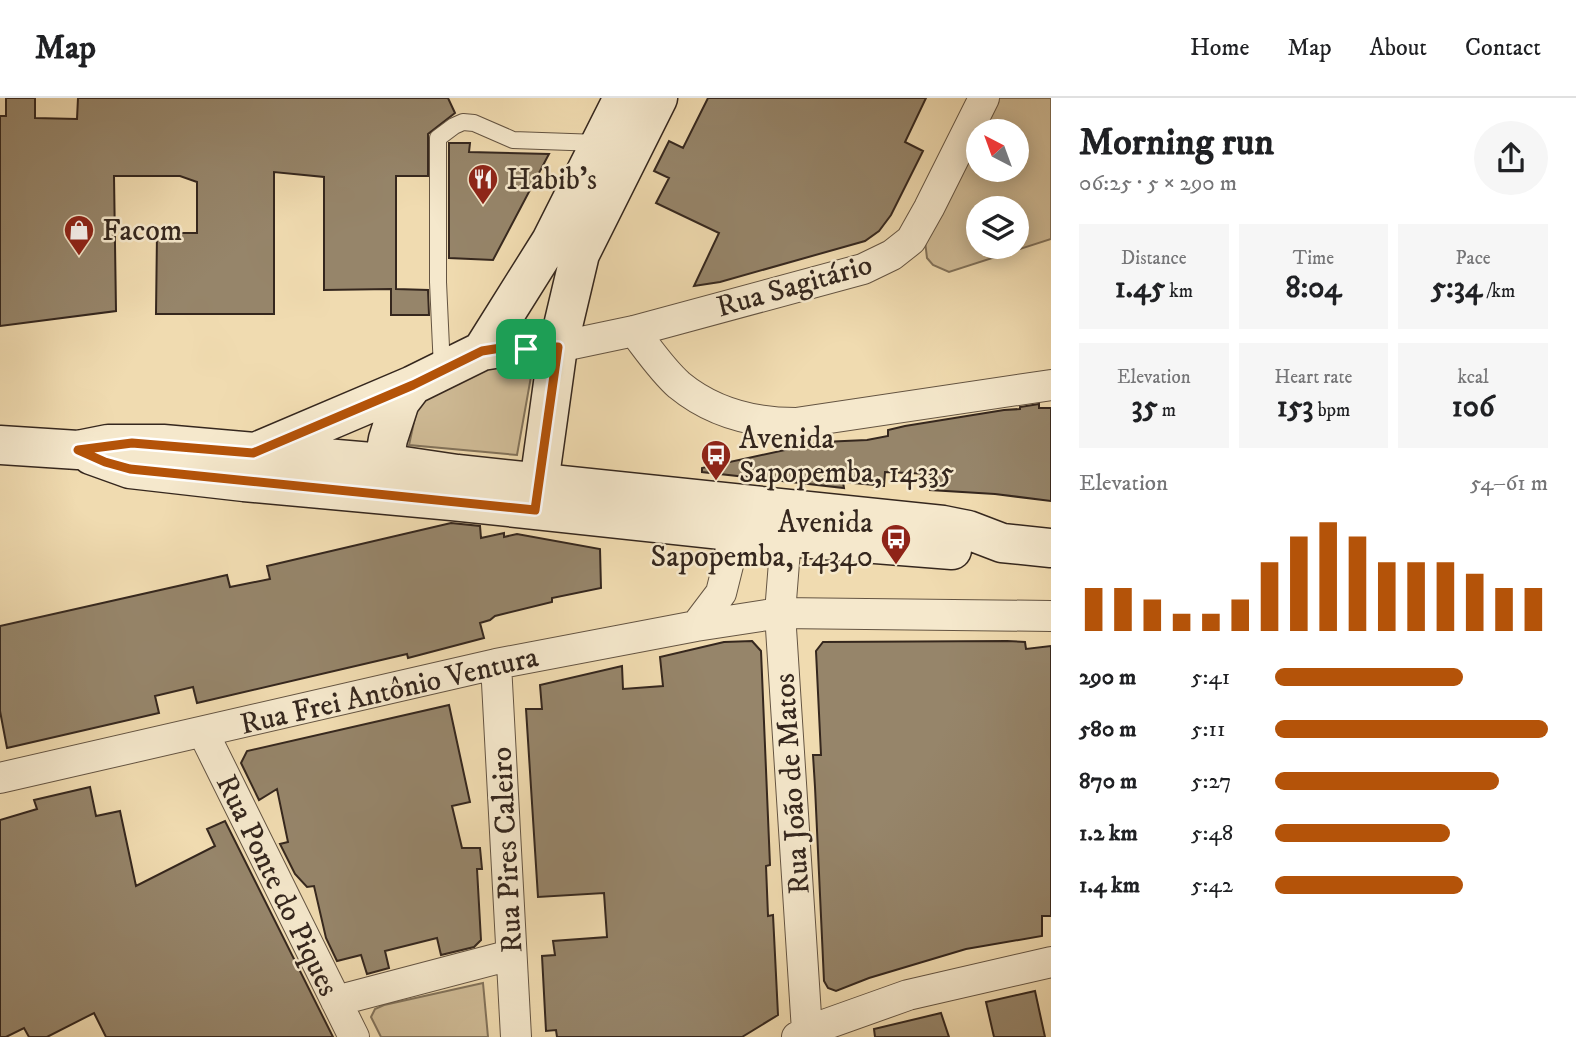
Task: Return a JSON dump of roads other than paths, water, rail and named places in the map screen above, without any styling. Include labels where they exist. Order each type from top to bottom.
[{"type":"main road","points":[[482,351],[551,241],[623,98]]},
{"type":"main road","points":[[537,496],[558,347],[580,254],[658,98]]},
{"type":"main road","points":[[253,453],[482,351],[507,347],[558,347]]},
{"type":"main road","points":[[381,479],[394,415],[400,402],[428,377]]},
{"type":"main road","points":[[0,444],[78,450],[132,443],[253,453],[381,479]]},
{"type":"main road","points":[[78,450],[130,469],[381,479],[537,496],[943,525],[968,530],[1002,543],[1051,548]]},
{"type":"main road","points":[[537,496],[732,532],[965,551],[1002,543]]},
{"type":"street","name":"Rua Sagitário","points":[[558,347],[634,331],[863,269],[892,255],[911,240],[984,98]]},
{"type":"street","points":[[634,331],[678,384],[736,417],[766,423],[796,423],[1051,385]]},
{"type":"street","points":[[696,626],[722,593],[732,532]]},
{"type":"street","name":"Rua João de Matos","points":[[786,537],[780,613],[802,1034]]},
{"type":"street","name":"Rua Frei Antônio Ventura","points":[[0,778],[496,664],[780,613],[1051,616]]},
{"type":"street","name":"Rua Pires Caleiro","points":[[496,664],[516,1037]]},
{"type":"street","name":"Rua Ponte do Piques","points":[[203,732],[354,1037]]},
{"type":"street","points":[[336,1001],[511,955]]},
{"type":"street","points":[[802,1034],[908,995],[1051,962]]},
{"type":"lane","points":[[428,377],[438,282],[438,138],[463,122],[474,123],[513,140],[600,144]]},
{"type":"place","name":"Habib's","points":[[483,206]]},
{"type":"place","name":"Facom","points":[[79,257]]},
{"type":"place","name":"Avenida Sapopemba, 14335","points":[[716,482]]},
{"type":"place","name":"Avenida Sapopemba, 14340","points":[[896,566]]}]
